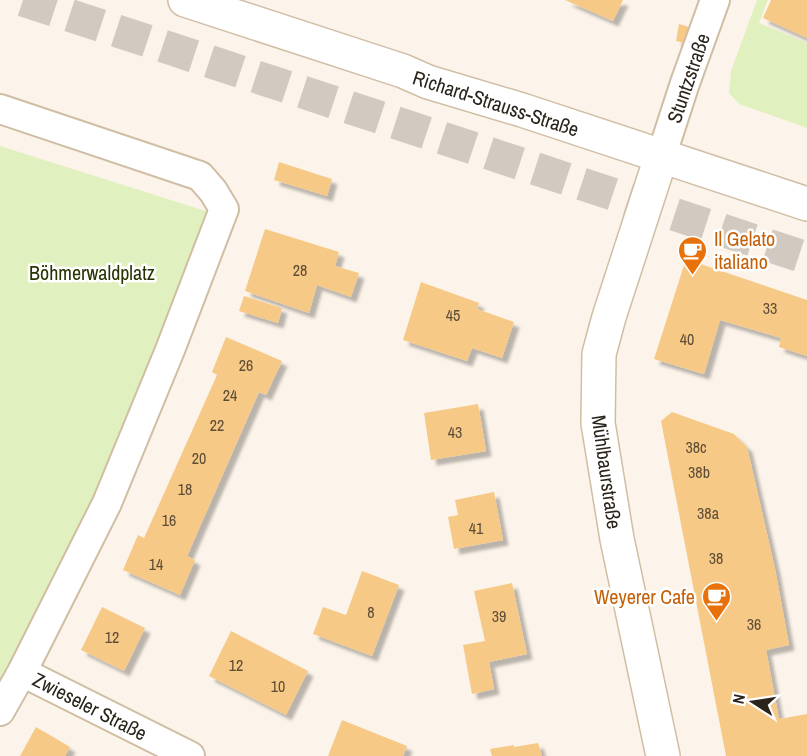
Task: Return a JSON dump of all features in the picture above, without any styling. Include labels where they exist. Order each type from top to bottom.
[{"type":"main road","name":"Richard-Strauss-Straße","points":[[185,0],[428,82],[522,110],[807,204]]},
{"type":"main road","name":"Mühlbaurstraße","points":[[661,157],[599,354],[598,423],[617,539],[663,756]]},
{"type":"street","name":"Stuntzstraße","points":[[661,157],[685,83],[716,0]]},
{"type":"street","points":[[0,109],[200,176],[224,209],[170,350],[107,503],[0,711]]},
{"type":"street","name":"Zwieseler Straße","points":[[22,672],[190,756]]},
{"type":"green space","points":[[757,0],[768,0],[759,23],[807,43],[807,128],[739,104],[729,93],[731,71]]},
{"type":"green space","name":"Böhmerwaldplatz","points":[[0,146],[215,214],[108,482],[0,691]]},
{"type":"building","points":[[565,0],[623,0],[613,21]]},
{"type":"building","points":[[771,0],[807,0],[807,38],[763,18]]},
{"type":"building","points":[[679,24],[689,27],[686,43],[676,41]]},
{"type":"building","points":[[279,162],[332,179],[327,196],[274,180]]},
{"type":"building","points":[[265,229],[339,252],[335,266],[359,273],[351,297],[317,285],[309,313],[245,291]]},
{"type":"building","points":[[686,259],[807,300],[807,356],[779,347],[781,338],[720,320],[704,374],[654,359]]},
{"type":"building","points":[[421,282],[479,303],[477,309],[514,322],[502,358],[472,348],[467,361],[403,340]]},
{"type":"building","points":[[244,296],[282,308],[278,323],[239,311]]},
{"type":"building","points":[[226,337],[282,361],[266,395],[259,392],[187,556],[195,560],[180,595],[123,570],[138,535],[144,538],[217,375],[212,372]]},
{"type":"building","points":[[478,404],[486,451],[431,460],[424,413]]},
{"type":"building","points":[[672,412],[734,434],[747,447],[775,569],[789,645],[766,650],[779,719],[807,714],[807,756],[726,756],[661,421]]},
{"type":"building","points":[[494,492],[503,540],[454,549],[448,517],[458,515],[455,500]]},
{"type":"building","points":[[362,571],[399,585],[372,656],[313,634],[323,607],[346,615]]},
{"type":"building","points":[[512,583],[527,654],[489,662],[494,689],[472,694],[463,645],[485,641],[474,591]]},
{"type":"building","points":[[102,607],[145,628],[124,671],[81,650]]},
{"type":"building","points":[[231,631],[308,671],[286,715],[209,676]]},
{"type":"building","points":[[342,720],[407,746],[403,756],[328,756]]},
{"type":"building","points":[[36,727],[70,747],[65,756],[20,756]]},
{"type":"building","points":[[538,743],[542,756],[492,756],[490,749],[514,745],[514,747]]},
{"type":"tunnel","points":[[23,0],[807,258]]},
{"type":"place","name":"Il Gelato italiano","points":[[693,276]]},
{"type":"place","name":"Weyerer Cafe","points":[[716,622]]}]
